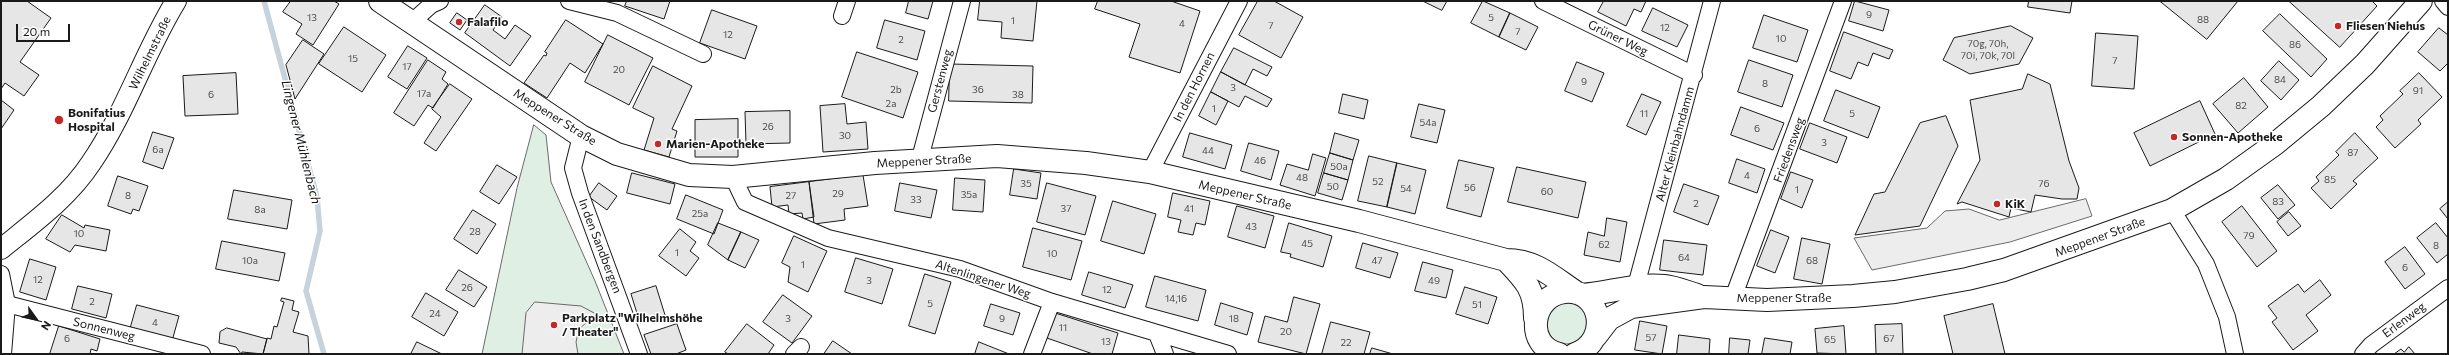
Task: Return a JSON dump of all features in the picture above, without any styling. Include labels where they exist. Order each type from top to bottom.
[{"type":"main road","name":"Meppener Straße","points":[[380,1],[581,136],[617,154],[656,167],[689,175],[733,177],[875,163],[919,162],[997,156],[1086,163],[1150,172],[1351,220],[1506,260],[1522,260],[1542,269],[1579,294],[1602,294],[1636,286],[1666,286],[1704,297]]},
{"type":"main road","name":"Meppener Straße","points":[[1575,354],[1588,348],[1609,319],[1631,307],[1704,297],[1767,300],[1845,297],[1895,292],[1967,279],[2004,270],[2172,210],[2226,179],[2275,144],[2321,106],[2365,64],[2421,1]]},
{"type":"main road","points":[[1506,260],[1527,282],[1535,300],[1536,347],[1546,347],[1559,354]]},
{"type":"main road","points":[[1535,318],[1539,308],[1546,300],[1555,294],[1566,292],[1579,294],[1595,309],[1598,327],[1596,336]]},
{"type":"street","points":[[412,22],[431,5],[440,1]]},
{"type":"street","points":[[569,1],[617,13],[703,54]]},
{"type":"street","name":"Gerstenweg","points":[[919,162],[962,1]]},
{"type":"street","name":"In den Hornen","points":[[1150,172],[1239,1]]},
{"type":"street","name":"Grüner Weg","points":[[1543,1],[1694,75]]},
{"type":"street","name":"Alter Kleinbahndamm","points":[[1636,286],[1694,75],[1712,1]]},
{"type":"street","name":"Friedensweg","points":[[1733,298],[1843,1]]},
{"type":"street","points":[[2442,1],[2448,7]]},
{"type":"street","name":"Wilhelmstraße","points":[[1,249],[48,211],[90,165],[126,103],[161,27],[175,3]]},
{"type":"street","name":"In den Sandbergen","points":[[581,136],[573,168],[580,193],[640,354]]},
{"type":"street","name":"Altenlingener Weg","points":[[733,177],[745,202],[828,238],[960,269],[1052,302],[1228,354]]},
{"type":"street","points":[[2172,210],[2206,264],[2227,318],[2235,354]]},
{"type":"street","points":[[1,274],[7,304],[3,354]]},
{"type":"street","name":"Erlenweg","points":[[2363,354],[2370,345],[2448,288]]},
{"type":"street","points":[[1032,354],[1052,302]]},
{"type":"street","name":"Sonnenweg","points":[[7,304],[202,354]]},
{"type":"street","points":[[1157,334],[1166,354]]},
{"type":"green space","points":[[534,125],[546,135],[551,182],[595,281],[624,354],[482,354],[517,188]]},
{"type":"green space","points":[[1563,302],[1571,302],[1582,308],[1588,319],[1588,327],[1582,338],[1571,344],[1563,344],[1552,338],[1546,327],[1546,319],[1552,308]]},
{"type":"shaded area","points":[[2086,199],[2092,216],[2010,242],[1872,270],[1854,238],[1927,228],[1945,211],[1969,209],[1999,220]]},
{"type":"shaded area","name":"Parkplatz \"Wilhelmshöhe / Theater\"","points":[[535,302],[581,306],[596,314],[579,329],[576,342],[578,354],[522,354],[526,313]]},
{"type":"building","points":[[1,1],[27,1],[51,18],[20,62],[39,75],[24,96],[5,83],[1,89]]},
{"type":"building","points":[[291,1],[334,1],[339,4],[313,45],[296,34],[302,24],[283,12]]},
{"type":"building","points":[[627,1],[670,1],[664,19],[625,6]]},
{"type":"building","points":[[909,1],[933,1],[928,19],[906,13]]},
{"type":"building","points":[[980,1],[1037,1],[1033,41],[1001,38],[1002,22],[978,20]]},
{"type":"building","points":[[1098,1],[1171,1],[1200,11],[1180,73],[1129,57],[1140,24],[1095,9]]},
{"type":"building","points":[[1258,1],[1274,1],[1303,17],[1281,58],[1239,35]]},
{"type":"building","points":[[1423,1],[1447,1],[1442,10]]},
{"type":"building","points":[[1483,1],[1510,13],[1499,37],[1471,23]]},
{"type":"building","points":[[1604,1],[1646,1],[1641,12],[1634,9],[1626,26],[1598,12]]},
{"type":"building","points":[[1855,1],[1889,10],[1883,31],[1849,21]]},
{"type":"building","points":[[2029,1],[2072,1],[2070,13],[2028,7]]},
{"type":"building","points":[[2160,1],[2238,1],[2207,39]]},
{"type":"building","name":"Fliesen Niehus","points":[[2289,1],[2372,1],[2377,6],[2340,47]]},
{"type":"building","points":[[485,5],[502,17],[493,30],[505,39],[515,25],[531,36],[510,66],[465,33]]},
{"type":"building","points":[[1653,8],[1688,25],[1677,47],[1642,31]]},
{"type":"building","points":[[712,10],[757,26],[745,59],[700,43]]},
{"type":"building","name":"Falafilo","points":[[457,13],[467,20],[460,30],[450,23]]},
{"type":"building","points":[[1510,13],[1538,27],[1526,50],[1499,37]]},
{"type":"building","points":[[2280,14],[2327,59],[2311,77],[2263,31]]},
{"type":"building","points":[[1764,15],[1808,30],[1797,62],[1753,48]]},
{"type":"building","points":[[566,20],[603,44],[585,73],[570,63],[547,98],[524,83],[544,55],[546,56],[547,53],[545,52]]},
{"type":"building","points":[[885,20],[925,31],[917,60],[877,48]]},
{"type":"building","points":[[2011,26],[2033,38],[2019,64],[1970,74],[1943,60],[1954,38]]},
{"type":"building","points":[[344,27],[386,55],[362,92],[319,64]]},
{"type":"building","points":[[2439,28],[2448,35],[2448,65],[2447,64],[2440,71],[2418,52]]},
{"type":"building","points":[[1844,32],[1893,50],[1889,59],[1873,53],[1868,66],[1858,62],[1851,79],[1830,71]]},
{"type":"building","points":[[2096,33],[2138,36],[2134,89],[2092,86]]},
{"type":"building","points":[[608,35],[653,58],[629,105],[585,82]]},
{"type":"building","points":[[303,40],[324,54],[295,99],[286,65]]},
{"type":"building","points":[[408,46],[427,58],[407,89],[388,77]]},
{"type":"building","points":[[1234,48],[1272,67],[1267,76],[1253,69],[1245,85],[1221,72]]},
{"type":"building","points":[[857,52],[918,72],[903,118],[842,97]]},
{"type":"building","points":[[428,60],[446,72],[442,79],[448,84],[433,108],[428,105],[414,126],[394,113]]},
{"type":"building","points":[[1749,60],[1793,75],[1782,107],[1738,92]]},
{"type":"building","points":[[2279,61],[2299,80],[2281,100],[2261,81]]},
{"type":"building","points":[[1577,62],[1604,73],[1592,102],[1565,91]]},
{"type":"building","points":[[950,64],[1033,66],[1032,103],[949,101]]},
{"type":"building","points":[[653,66],[692,86],[672,129],[677,131],[669,157],[644,150],[654,118],[633,108]]},
{"type":"building","points":[[1221,72],[1272,99],[1267,107],[1245,96],[1239,107],[1211,92]]},
{"type":"building","points":[[236,73],[238,114],[185,116],[183,76]]},
{"type":"building","points":[[2419,73],[2442,97],[2418,120],[2421,124],[2395,148],[2376,127],[2383,120],[2380,116],[2403,94],[2400,91]]},
{"type":"building","points":[[2028,74],[2050,84],[2069,161],[2079,188],[2077,199],[2062,199],[2035,195],[2031,212],[2011,208],[2009,217],[1962,202],[1957,204],[1980,160],[1970,100],[2022,89]]},
{"type":"building","points":[[2244,78],[2268,107],[2238,133],[2213,104]]},
{"type":"building","points":[[450,84],[472,99],[436,151],[424,143],[441,117],[432,109]]},
{"type":"building","points":[[1836,90],[1880,107],[1868,138],[1824,121]]},
{"type":"building","points":[[1211,92],[1228,101],[1216,125],[1199,116]]},
{"type":"building","points":[[1343,94],[1368,100],[1364,119],[1339,113]]},
{"type":"building","points":[[1642,94],[1661,102],[1646,135],[1627,126]]},
{"type":"building","points":[[1,100],[14,110],[1,129]]},
{"type":"building","points":[[2200,101],[2215,134],[2150,166],[2134,133]]},
{"type":"building","points":[[845,104],[847,124],[866,122],[868,149],[823,152],[820,106]]},
{"type":"building","points":[[1419,104],[1445,110],[1437,143],[1411,137]]},
{"type":"building","points":[[1741,107],[1784,123],[1773,150],[1731,135]]},
{"type":"building","points":[[790,111],[790,143],[746,144],[745,112]]},
{"type":"building","points":[[1946,116],[1958,146],[1920,226],[1855,235],[1874,194],[1885,192],[1920,123]]},
{"type":"building","points":[[738,119],[738,157],[695,157],[695,120]]},
{"type":"building","points":[[1810,123],[1847,137],[1837,163],[1800,149]]},
{"type":"building","points":[[153,132],[174,138],[163,169],[143,162]]},
{"type":"building","points":[[1190,133],[1232,145],[1225,169],[1183,157]]},
{"type":"building","points":[[1335,133],[1359,140],[1353,160],[1330,153]]},
{"type":"building","points":[[2355,133],[2378,158],[2353,181],[2357,184],[2331,209],[2311,188],[2319,181],[2316,177],[2339,155],[2336,152]]},
{"type":"building","points":[[1249,143],[1279,151],[1271,180],[1241,171]]},
{"type":"building","points":[[1330,153],[1353,160],[1348,180],[1324,173]]},
{"type":"building","points":[[1313,154],[1326,158],[1315,196],[1280,185],[1287,164],[1308,170]]},
{"type":"building","points":[[1369,156],[1397,163],[1387,207],[1358,201]]},
{"type":"building","points":[[1737,159],[1765,169],[1757,193],[1729,183]]},
{"type":"building","points":[[1459,160],[1494,168],[1481,217],[1447,208]]},
{"type":"building","points":[[1397,163],[1426,170],[1415,214],[1387,207]]},
{"type":"building","points":[[497,165],[517,177],[499,204],[480,192]]},
{"type":"building","points":[[1517,167],[1586,182],[1578,218],[1508,202]]},
{"type":"building","points":[[1014,169],[1041,173],[1037,199],[1010,195]]},
{"type":"building","points":[[1791,172],[1813,180],[1802,208],[1781,199]]},
{"type":"building","points":[[632,173],[675,184],[670,204],[627,193]]},
{"type":"building","points":[[1324,173],[1348,180],[1342,200],[1318,193]]},
{"type":"building","points":[[863,175],[868,206],[844,209],[845,220],[814,224],[809,182]]},
{"type":"building","points":[[118,176],[148,186],[139,211],[133,209],[131,214],[108,206]]},
{"type":"building","points":[[955,178],[985,180],[983,212],[953,210]]},
{"type":"building","points":[[809,182],[814,217],[803,219],[802,213],[789,214],[788,205],[772,207],[770,187]]},
{"type":"building","points":[[599,183],[617,196],[607,210],[589,197]]},
{"type":"building","points":[[900,183],[937,190],[931,218],[895,211]]},
{"type":"building","points":[[1047,183],[1096,196],[1085,235],[1037,222]]},
{"type":"building","points":[[1684,184],[1719,196],[1708,225],[1674,212]]},
{"type":"building","points":[[2278,185],[2295,205],[2278,219],[2261,198]]},
{"type":"building","points":[[234,190],[292,200],[287,229],[228,219]]},
{"type":"building","points":[[1173,193],[1210,201],[1205,225],[1196,223],[1193,235],[1178,232],[1181,220],[1168,217]]},
{"type":"building","points":[[686,195],[723,210],[714,234],[677,219]]},
{"type":"building","points":[[1113,201],[1156,214],[1144,254],[1101,241]]},
{"type":"building","points":[[2448,202],[2448,219],[2440,209]]},
{"type":"building","points":[[1237,206],[1274,216],[1265,248],[1228,237]]},
{"type":"building","points":[[2242,206],[2277,251],[2257,267],[2222,222]]},
{"type":"building","points":[[473,210],[496,224],[477,254],[454,239]]},
{"type":"building","points":[[2289,212],[2301,226],[2288,236],[2277,222]]},
{"type":"building","points":[[62,215],[84,228],[85,225],[110,230],[106,251],[75,245],[70,252],[46,239]]},
{"type":"building","points":[[1607,218],[1627,222],[1620,262],[1584,255],[1588,232],[1604,236]]},
{"type":"building","points":[[718,223],[741,232],[728,260],[708,245]]},
{"type":"building","points":[[1289,223],[1332,236],[1323,267],[1290,257],[1291,254],[1281,252]]},
{"type":"building","points":[[2436,223],[2448,238],[2448,254],[2437,263],[2417,238]]},
{"type":"building","points":[[1033,228],[1082,241],[1071,280],[1023,267]]},
{"type":"building","points":[[680,229],[696,242],[690,251],[699,258],[686,276],[659,256]]},
{"type":"building","points":[[1771,230],[1789,237],[1775,273],[1757,266]]},
{"type":"building","points":[[741,232],[759,240],[745,268],[728,260]]},
{"type":"building","points":[[794,236],[827,251],[808,292],[788,282],[790,267],[782,263]]},
{"type":"building","points":[[1802,238],[1830,244],[1822,284],[1794,279]]},
{"type":"building","points":[[1664,240],[1707,245],[1703,275],[1660,270]]},
{"type":"building","points":[[222,241],[285,253],[279,281],[216,269]]},
{"type":"building","points":[[1363,243],[1398,253],[1390,278],[1356,268]]},
{"type":"building","points":[[2405,247],[2425,274],[2405,289],[2385,262]]},
{"type":"building","points":[[856,258],[893,269],[882,304],[845,292]]},
{"type":"building","points":[[30,259],[56,267],[46,300],[20,292]]},
{"type":"building","points":[[1423,262],[1453,270],[1446,298],[1415,291]]},
{"type":"building","points":[[459,270],[487,287],[474,307],[446,290]]},
{"type":"building","points":[[1089,272],[1133,285],[1125,308],[1082,295]]},
{"type":"building","points":[[925,274],[951,282],[935,334],[909,326]]},
{"type":"building","points":[[1155,276],[1206,290],[1198,321],[1146,307]]},
{"type":"building","points":[[2320,280],[2331,295],[2306,315],[2318,331],[2293,350],[2272,322],[2277,318],[2268,306],[2298,284],[2304,292]]},
{"type":"building","points":[[78,286],[112,294],[106,318],[72,309]]},
{"type":"building","points":[[656,286],[665,315],[640,323],[631,294]]},
{"type":"building","points":[[1465,287],[1497,297],[1488,324],[1456,314]]},
{"type":"building","points":[[426,293],[458,312],[444,336],[412,317]]},
{"type":"building","points":[[783,295],[812,316],[792,343],[763,322]]},
{"type":"building","points":[[1294,297],[1320,304],[1306,354],[1258,342],[1265,316],[1287,322]]},
{"type":"building","points":[[282,298],[294,301],[292,310],[299,312],[293,332],[308,336],[309,354],[263,354],[267,338],[271,339],[274,326],[277,327],[284,302],[281,301]]},
{"type":"building","points":[[1221,303],[1253,313],[1247,335],[1215,325]]},
{"type":"building","points":[[991,304],[1020,313],[1013,335],[984,326]]},
{"type":"building","points":[[1993,304],[2005,354],[1953,354],[1944,316]]},
{"type":"building","points":[[137,305],[179,316],[172,341],[130,330]]},
{"type":"building","points":[[1052,312],[1118,333],[1112,354],[1093,354],[1044,337]]},
{"type":"building","points":[[1640,321],[1667,326],[1662,354],[1635,350]]},
{"type":"building","points":[[1331,322],[1370,332],[1364,354],[1322,354]]},
{"type":"building","points":[[677,324],[686,350],[676,354],[651,354],[644,335]]},
{"type":"building","points":[[747,324],[774,345],[768,354],[728,354],[725,352]]},
{"type":"building","points":[[1902,324],[1903,354],[1876,354],[1875,325]]},
{"type":"building","points":[[59,326],[100,339],[97,351],[91,349],[90,354],[50,354]]},
{"type":"building","points":[[1844,326],[1846,354],[1817,353],[1815,329]]},
{"type":"building","points":[[227,328],[267,339],[263,354],[242,352],[241,354],[236,347],[219,343],[220,332]]},
{"type":"building","points":[[1679,335],[1710,339],[1709,354],[1677,354]]},
{"type":"building","points":[[1730,338],[1750,340],[1748,354],[1729,354]]},
{"type":"building","points":[[1765,338],[1792,342],[1790,354],[1762,354]]},
{"type":"building","points":[[833,341],[852,354],[824,354]]},
{"type":"building","points":[[417,342],[442,354],[411,354]]},
{"type":"building","points":[[979,342],[1009,354],[975,354]]},
{"type":"building","points":[[2409,347],[2415,354],[2394,354],[2401,349],[2404,352]]},
{"type":"building","points":[[1372,348],[1393,354],[1370,354]]},
{"type":"waterway","name":"Lingener Mühlenbach","points":[[264,1],[317,197],[320,231],[306,291],[324,354]]},
{"type":"place","name":"Falafilo","points":[[459,22]]},
{"type":"place","name":"Fliesen Niehus","points":[[2338,26]]},
{"type":"place","name":"Bonifatius Hospital","points":[[59,120]]},
{"type":"place","name":"Sonnen-Apotheke","points":[[2174,137]]},
{"type":"place","name":"Marien-Apotheke","points":[[658,144]]},
{"type":"place","name":"KiK","points":[[1997,204]]},
{"type":"place","name":"Parkplatz \"Wilhelmshöhe / Theater\"","points":[[554,325]]}]
